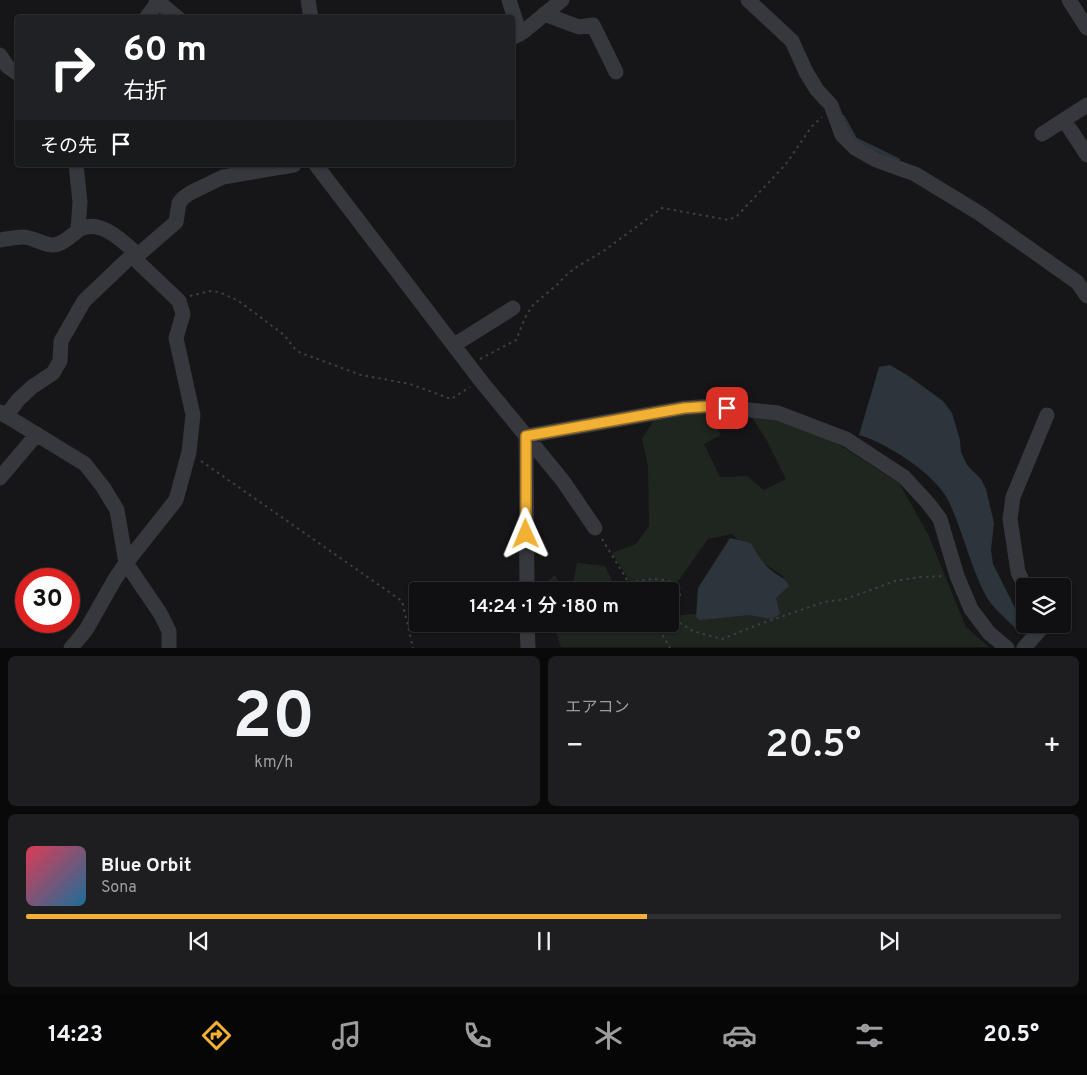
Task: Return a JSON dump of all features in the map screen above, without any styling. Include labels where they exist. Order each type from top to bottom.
[{"type":"street","points":[[308,0],[310,15]]},
{"type":"street","points":[[509,0],[512,15]]},
{"type":"street","points":[[516,36],[562,0]]},
{"type":"street","points":[[748,0],[792,41],[806,72],[817,90],[831,105],[842,135],[855,148],[876,160],[915,174],[979,214],[1077,282],[1087,296]]},
{"type":"street","points":[[1069,0],[1087,28]]},
{"type":"street","points":[[148,15],[157,1],[174,15]]},
{"type":"street","points":[[544,14],[579,27],[593,25],[616,72]]},
{"type":"street","points":[[0,56],[7,66],[15,72]]},
{"type":"street","points":[[1042,134],[1087,105]]},
{"type":"street","points":[[1064,120],[1087,155]]},
{"type":"street","points":[[76,167],[80,202],[78,230]]},
{"type":"street","points":[[169,648],[168,630],[160,612],[126,563],[117,510],[103,487],[85,464],[3,414],[32,387],[53,373],[60,361],[61,341],[84,301],[127,260],[138,255],[176,222],[179,203],[190,193],[223,177],[282,167]]},
{"type":"street","points":[[318,167],[481,381],[563,481],[596,528]]},
{"type":"street","points":[[0,240],[24,237],[53,245],[67,240],[78,230],[88,226],[104,229],[123,240],[138,255],[138,262],[179,301],[182,314],[176,338],[193,415],[189,452],[176,500],[126,563],[86,630],[71,648]]},
{"type":"street","points":[[454,345],[513,308]]},
{"type":"street","points":[[526,436],[684,408],[714,406],[778,413],[846,439],[904,477],[928,503],[940,519],[957,576],[971,609],[989,633],[1007,648]]},
{"type":"street","points":[[1021,578],[1018,572],[1010,519],[1013,497],[1047,415]]},
{"type":"street","points":[[0,478],[37,434]]},
{"type":"street","points":[[526,436],[527,582]]},
{"type":"street","points":[[527,632],[528,648]]},
{"type":"street","points":[[1024,648],[1037,633]]},
{"type":"path","points":[[470,366],[516,340],[533,305],[575,268],[605,250],[662,208],[729,220],[737,216],[786,164],[812,126],[822,116],[833,111]]},
{"type":"path","points":[[179,301],[205,292],[219,292],[237,300],[256,313],[284,335],[295,349],[301,353],[361,375],[410,384],[444,398],[451,399],[481,381]]},
{"type":"path","points":[[189,452],[402,601],[413,648]]},
{"type":"path","points":[[596,528],[628,582]]},
{"type":"path","points":[[679,622],[693,631],[722,639],[815,606],[846,599],[895,581],[920,577],[957,576]]},
{"type":"path","points":[[633,582],[656,579],[670,582]]},
{"type":"path","points":[[679,586],[679,601]]},
{"type":"path","points":[[661,632],[670,648]]},
{"type":"shaded area","points":[[890,365],[907,375],[943,401],[952,413],[960,440],[961,452],[967,465],[981,479],[986,489],[994,523],[991,550],[993,564],[1016,610],[1016,628],[988,599],[975,572],[954,513],[943,492],[934,481],[910,461],[883,445],[859,435],[879,367]]},
{"type":"shaded area","points":[[746,408],[835,442],[899,483],[928,534],[966,627],[989,647],[561,647],[556,632],[679,632],[679,615],[745,610],[764,589],[784,577],[759,560],[732,534],[708,539],[677,582],[630,582],[612,553],[636,544],[649,526],[648,467],[642,438],[659,413],[707,409],[721,435],[704,444],[720,477],[747,476],[764,490],[786,479],[767,441]]},
{"type":"shaded area","points":[[730,538],[751,543],[765,564],[789,586],[776,598],[780,614],[772,619],[749,615],[700,620],[696,617],[698,588]]},
{"type":"shaded area","points":[[577,563],[605,566],[613,582],[573,582]]},
{"type":"shaded area","points":[[555,575],[559,582],[546,582]]},
{"type":"waterway","points":[[843,117],[855,139],[898,160]]},
{"type":"route","points":[[526,534],[526,436],[684,408],[714,406],[727,408]]}]
